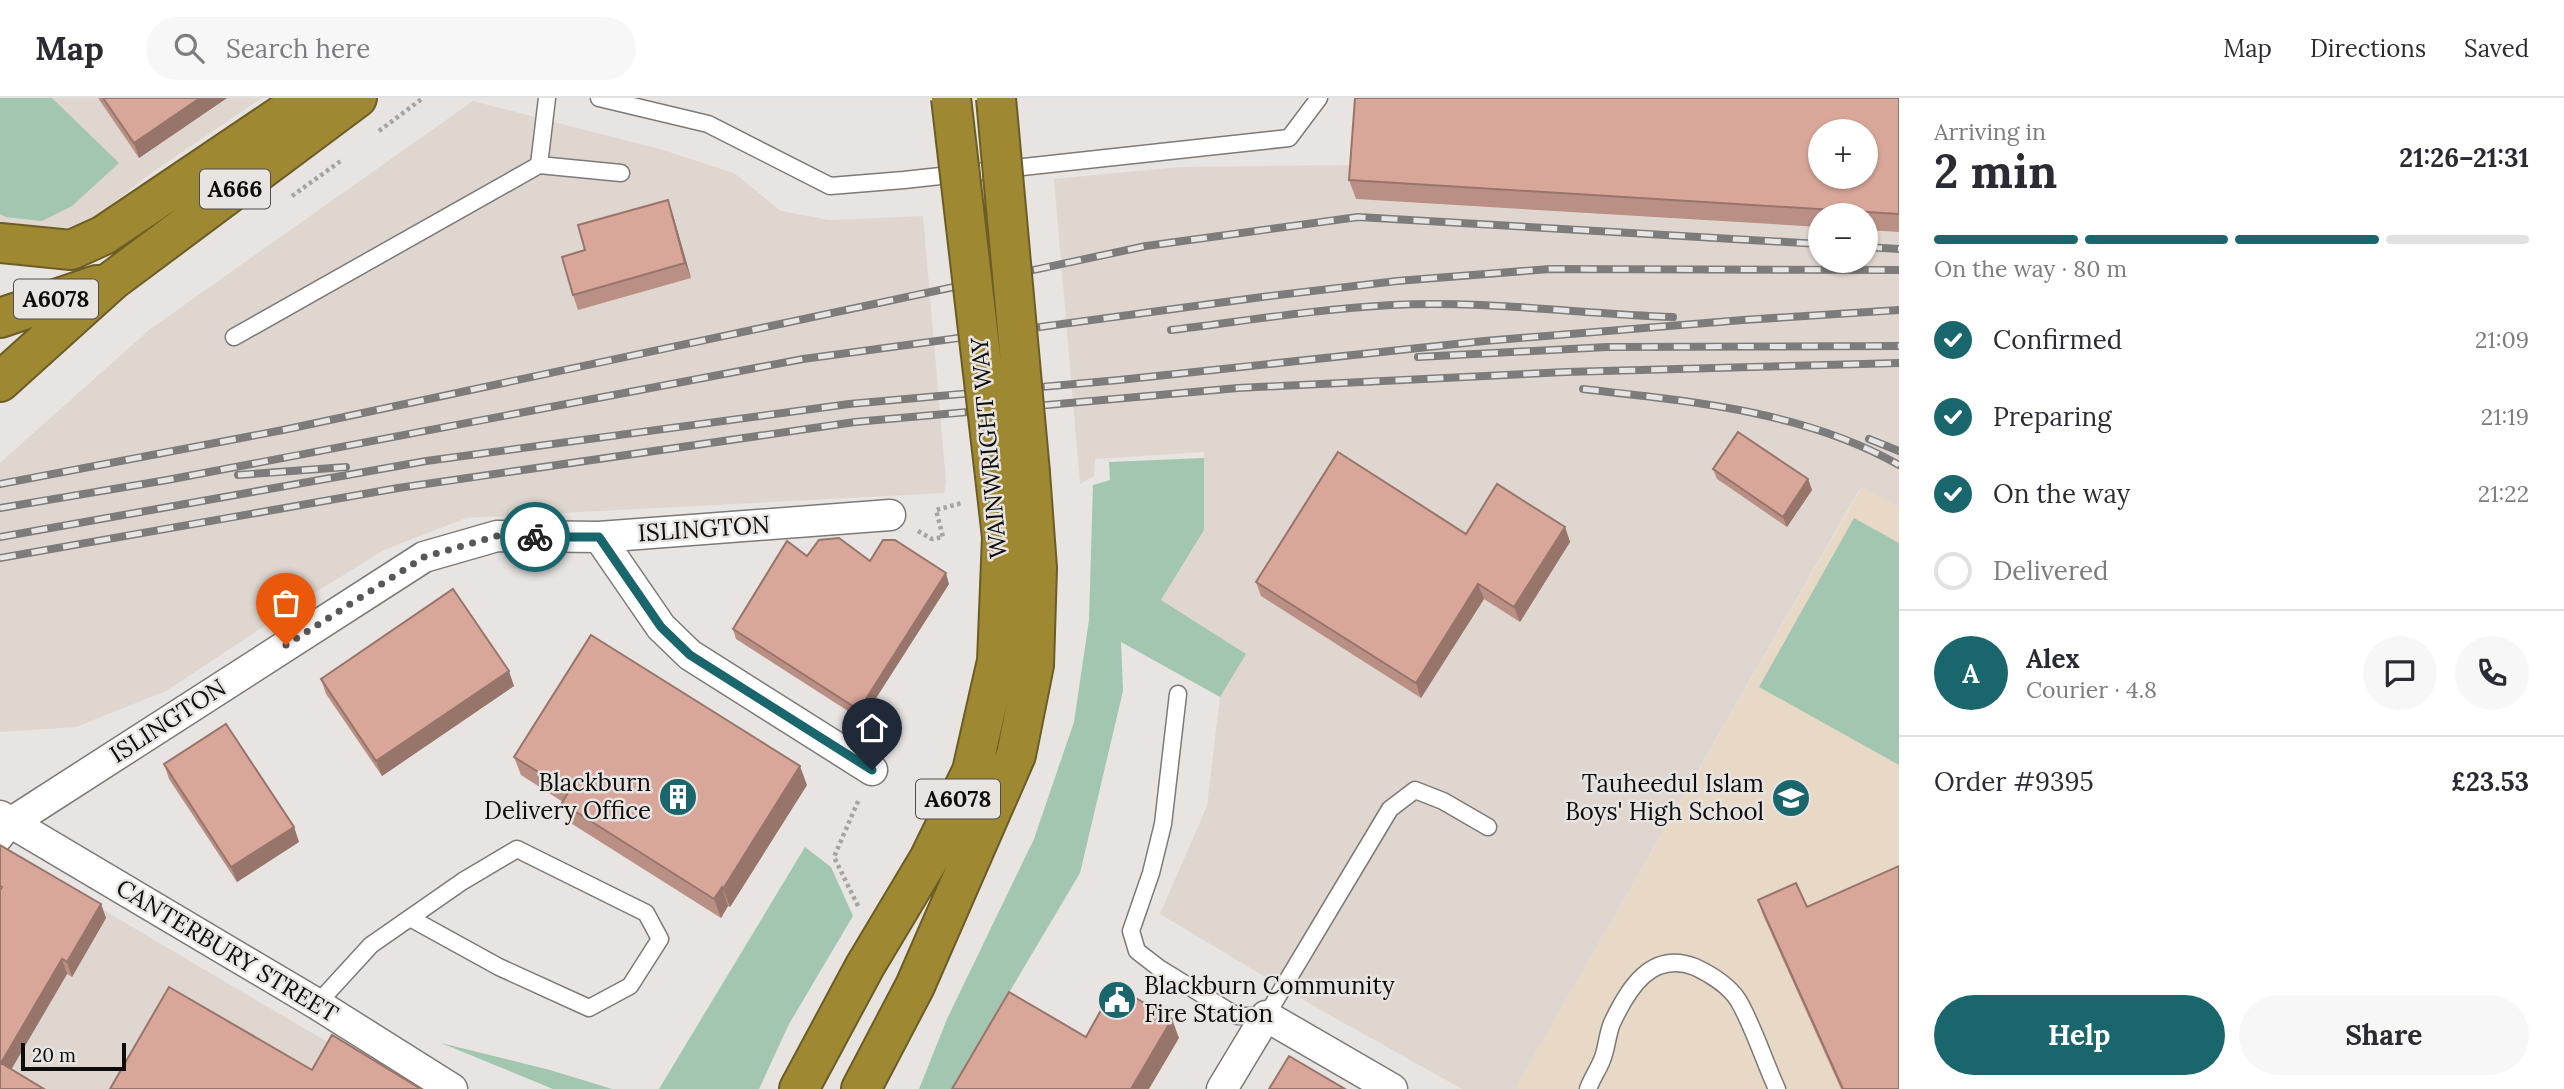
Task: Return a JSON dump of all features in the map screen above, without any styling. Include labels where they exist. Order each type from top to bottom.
[{"type":"highway","points":[[0,243],[71,250],[104,235],[307,98]]},
{"type":"highway","name":"A666","points":[[113,280],[357,98]]},
{"type":"highway","name":"WAINWRIGHT WAY","points":[[799,1089],[865,966],[929,859],[972,771],[997,661],[1002,537],[998,483],[951,98]]},
{"type":"highway","name":"WAINWRIGHT WAY","points":[[861,1089],[915,986],[1016,755],[1034,665],[1037,568],[998,483],[996,98]]},
{"type":"highway","points":[[0,382],[113,280]]},
{"type":"highway","name":"A6078","points":[[0,318],[113,280]]},
{"type":"street","name":"ISLINGTON","points":[[7,827],[424,557],[497,536],[599,537],[890,515]]},
{"type":"street","points":[[599,537],[661,627],[690,655],[872,770]]},
{"type":"street","name":"CANTERBURY STREET","points":[[7,827],[317,1004],[452,1089]]},
{"type":"street","points":[[1223,1089],[1266,1016],[1392,1089]]},
{"type":"lane","points":[[539,165],[547,98]]},
{"type":"lane","points":[[599,98],[708,124],[830,186],[1289,138],[1319,98]]},
{"type":"lane","points":[[234,337],[539,165],[621,173]]},
{"type":"lane","points":[[1178,694],[1163,824],[1152,873],[1131,931],[1137,951],[1237,1016],[1266,1016],[1390,809],[1415,790],[1443,801],[1488,827]]},
{"type":"lane","points":[[317,1004],[371,945],[463,881],[517,849],[646,914],[660,939],[630,986],[589,1008],[499,967],[410,918]]},
{"type":"lane","points":[[1588,1089],[1603,1059],[1612,1024],[1634,985],[1644,973],[1657,965],[1674,963],[1690,965],[1706,972],[1737,998],[1777,1089]]},
{"type":"path","points":[[943,537],[936,510],[998,483]]},
{"type":"path","points":[[863,916],[834,857],[872,770]]},
{"type":"shaded area","points":[[0,98],[262,98],[147,176],[88,223],[47,236],[0,230]]},
{"type":"shaded area","points":[[473,101],[663,150],[734,173],[781,211],[829,220],[923,216],[946,482],[944,493],[466,518],[384,550],[166,691],[76,727],[0,732],[0,463],[149,330]]},
{"type":"shaded area","points":[[1358,165],[1356,199],[1808,226],[1808,273],[1878,273],[1878,231],[1899,232],[1899,507],[1861,487],[1515,1089],[1462,1089],[1319,1009],[1160,914],[1207,806],[1220,697],[1245,654],[1161,600],[1204,530],[1204,452],[1095,459],[1094,476],[1080,484],[1054,179],[1180,167]]},
{"type":"shaded area","name":"Tauheedul Islam Boys' High School","points":[[1862,487],[1899,507],[1899,1089],[1515,1089]]},
{"type":"shaded area","points":[[0,849],[407,1089],[0,1089]]},
{"type":"green space","points":[[0,98],[52,98],[119,163],[72,206],[42,221],[0,214]]},
{"type":"green space","points":[[1204,458],[1204,530],[1161,600],[1246,654],[1220,697],[1121,642],[1123,691],[1080,873],[1001,1006],[959,1089],[919,1089],[947,1019],[1034,839],[1074,722],[1089,620],[1093,485],[1110,480],[1109,462]]},
{"type":"green space","points":[[1854,518],[1899,543],[1899,765],[1759,687]]},
{"type":"green space","points":[[805,847],[831,867],[853,916],[789,1024],[759,1089],[659,1089]]},
{"type":"green space","points":[[441,1043],[550,1070],[612,1089],[553,1089]]},
{"type":"building","points":[[103,98],[200,98],[134,143]]},
{"type":"building","points":[[1355,98],[1899,98],[1899,214],[1878,213],[1878,203],[1808,203],[1808,208],[1349,180]]},
{"type":"building","points":[[668,200],[685,263],[573,295],[562,257],[585,250],[578,225]]},
{"type":"building","points":[[1738,432],[1808,479],[1783,517],[1713,469]]},
{"type":"building","points":[[1338,452],[1466,534],[1497,484],[1565,527],[1514,607],[1478,584],[1416,683],[1256,582]]},
{"type":"building","points":[[839,538],[870,561],[883,540],[895,540],[946,573],[859,710],[733,629],[787,541],[807,556],[819,540]]},
{"type":"building","points":[[453,589],[509,671],[376,761],[321,679]]},
{"type":"building","name":"Blackburn Delivery Office","points":[[591,635],[800,766],[723,889],[722,887],[714,899],[562,803],[569,791],[514,757]]},
{"type":"building","points":[[226,724],[294,827],[231,867],[164,764]]},
{"type":"building","points":[[0,845],[101,904],[67,962],[62,959],[1,1063],[44,1089],[0,1089]]},
{"type":"building","points":[[1899,866],[1899,1089],[1843,1089],[1758,900],[1796,883],[1807,907]]},
{"type":"building","points":[[169,987],[312,1070],[332,1035],[421,1089],[110,1089]]},
{"type":"building","points":[[1120,989],[1172,1019],[1131,1089],[952,1089],[1009,992],[1086,1037],[1110,994],[1115,997]]},
{"type":"building","points":[[1289,1056],[1345,1089],[1269,1089]]},
{"type":"railway","points":[[0,484],[283,430],[1146,246],[1358,217],[1808,243]]},
{"type":"railway","points":[[1878,248],[1899,249]]},
{"type":"railway","points":[[0,508],[167,480],[803,359],[1262,297],[1397,281],[1550,269],[1899,270]]},
{"type":"railway","points":[[1171,330],[1337,309],[1427,304],[1673,317]]},
{"type":"railway","points":[[0,537],[426,461],[849,404],[1119,380],[1484,341],[1899,310]]},
{"type":"railway","points":[[1418,357],[1607,347],[1899,346]]},
{"type":"railway","points":[[0,558],[398,488],[855,422],[1238,388],[1566,372],[1899,363]]},
{"type":"railway","points":[[1583,389],[1705,404],[1785,420],[1824,432],[1899,465]]},
{"type":"railway","points":[[1869,439],[1899,451]]},
{"type":"railway","points":[[238,475],[346,467]]},
{"type":"way so far","points":[[286,645],[424,557],[497,536],[535,537]]},
{"type":"place","name":"Blackburn Delivery Office","points":[[678,797]]},
{"type":"place","name":"Tauheedul Islam Boys' High School","points":[[1791,798]]},
{"type":"place","name":"Blackburn Community Fire Station","points":[[1117,1000]]},
{"type":"route","points":[[535,537],[599,537],[661,627],[690,655],[872,770]]}]
